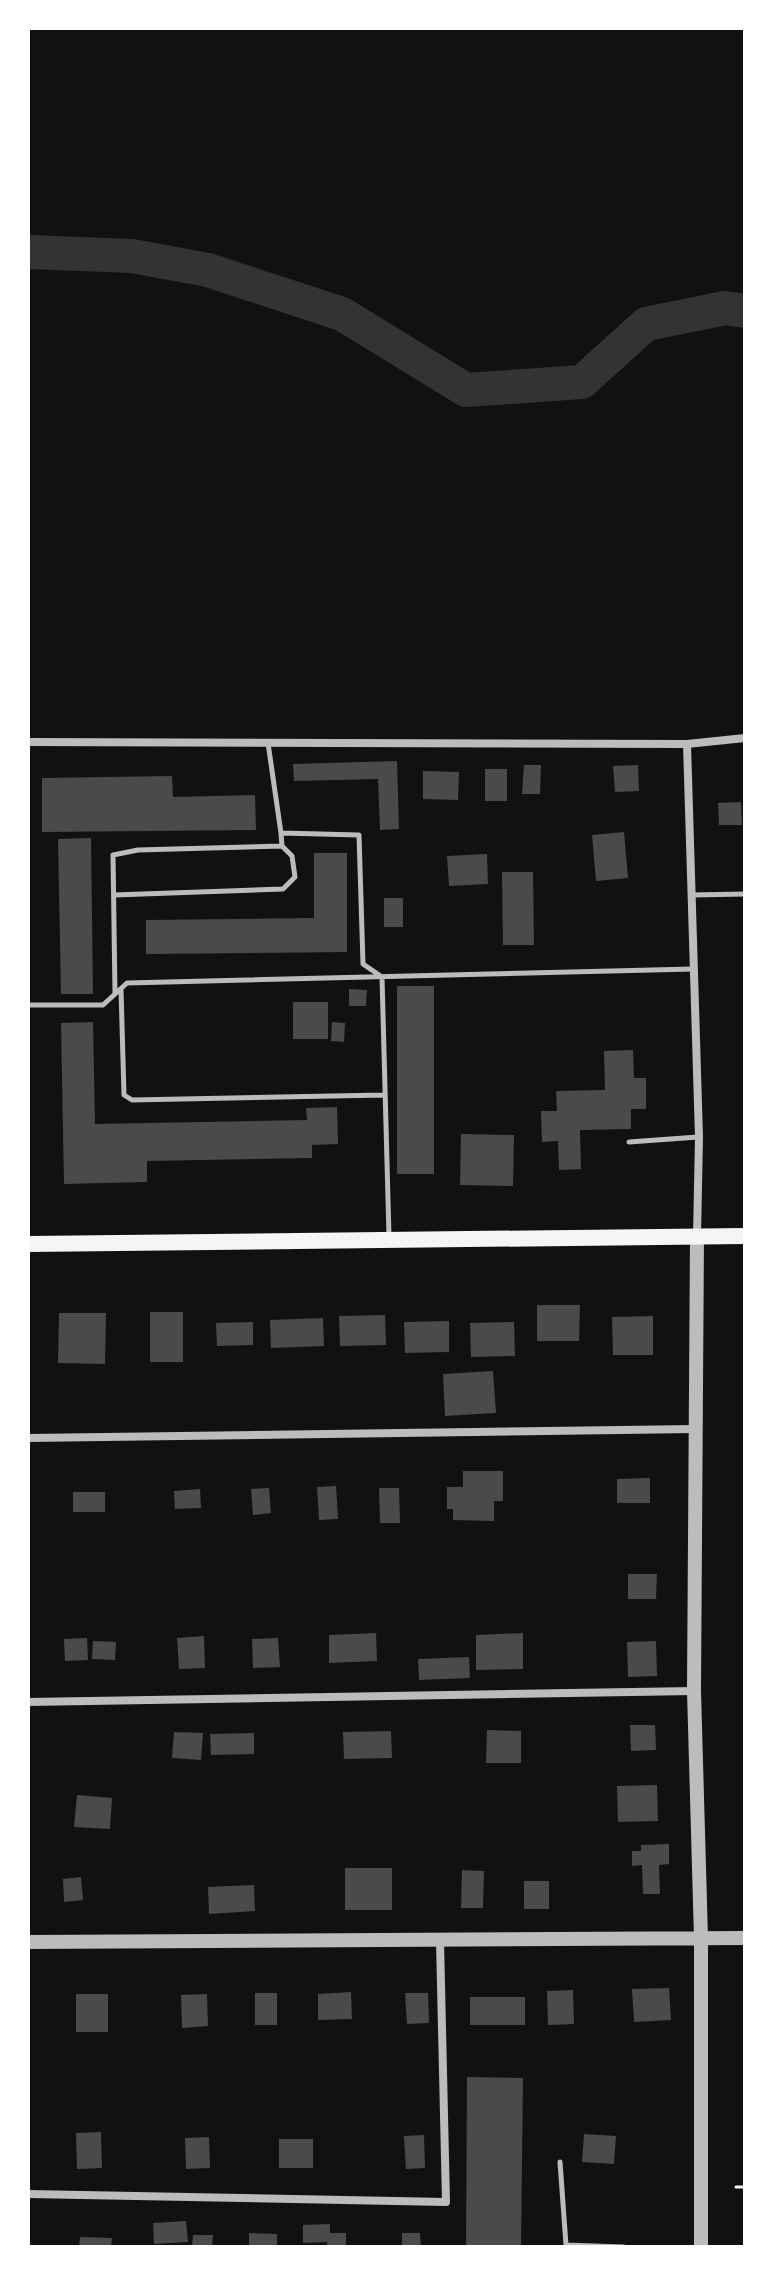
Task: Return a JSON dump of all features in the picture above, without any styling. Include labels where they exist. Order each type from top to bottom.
[{"type":"main road","points":[[28,1244],[745,1236]]},
{"type":"street","points":[[28,742],[687,744],[745,738]]},
{"type":"street","points":[[687,744],[699,1137],[694,1691],[701,1938],[701,2247]]},
{"type":"street","points":[[28,1438],[695,1429]]},
{"type":"street","points":[[28,1702],[694,1691]]},
{"type":"street","points":[[28,1942],[745,1938]]},
{"type":"street","points":[[28,2194],[446,2202],[440,1941]]},
{"type":"lane","points":[[114,895],[283,889],[295,877],[292,856],[282,846],[268,743]]},
{"type":"lane","points":[[281,833],[359,835],[363,964],[382,977]]},
{"type":"lane","points":[[115,994],[113,855],[138,850],[282,846]]},
{"type":"lane","points":[[692,895],[745,894]]},
{"type":"lane","points":[[28,1005],[103,1005],[127,983],[694,969]]},
{"type":"lane","points":[[382,977],[389,1241]]},
{"type":"lane","points":[[121,988],[124,1095],[132,1100],[384,1095]]},
{"type":"lane","points":[[629,1142],[699,1137]]},
{"type":"lane","points":[[560,2162],[566,2245],[624,2247]]},
{"type":"path","points":[[736,2187],[745,2187]]},
{"type":"building","points":[[397,761],[399,829],[380,830],[378,779],[294,781],[293,764]]},
{"type":"building","points":[[524,765],[541,765],[540,794],[522,794]]},
{"type":"building","points":[[638,765],[639,791],[615,792],[613,766]]},
{"type":"building","points":[[485,769],[507,769],[507,801],[485,801]]},
{"type":"building","points":[[423,771],[459,772],[458,800],[423,799]]},
{"type":"building","points":[[172,776],[173,797],[255,795],[256,830],[42,832],[42,778]]},
{"type":"building","points":[[741,802],[742,825],[719,825],[718,803]]},
{"type":"building","points":[[624,832],[628,878],[596,881],[592,835]]},
{"type":"building","points":[[91,838],[93,994],[61,994],[58,839]]},
{"type":"building","points":[[314,853],[347,853],[347,952],[146,954],[146,920],[314,918]]},
{"type":"building","points":[[487,854],[488,884],[449,886],[447,856]]},
{"type":"building","points":[[502,872],[533,872],[534,945],[503,945]]},
{"type":"building","points":[[384,898],[403,898],[403,927],[384,927]]},
{"type":"building","points":[[397,986],[434,986],[434,1174],[397,1174]]},
{"type":"building","points":[[349,989],[367,990],[366,1006],[349,1006]]},
{"type":"building","points":[[293,1002],[328,1002],[328,1039],[293,1039]]},
{"type":"building","points":[[93,1022],[95,1124],[307,1120],[306,1108],[337,1107],[338,1144],[312,1145],[312,1158],[147,1161],[147,1182],[64,1184],[61,1023]]},
{"type":"building","points":[[332,1022],[345,1023],[344,1042],[331,1041]]},
{"type":"building","points":[[633,1050],[634,1078],[646,1078],[646,1109],[631,1109],[631,1129],[580,1130],[581,1169],[559,1170],[558,1141],[542,1142],[541,1111],[557,1111],[556,1091],[605,1090],[604,1051]]},
{"type":"building","points":[[461,1134],[514,1135],[513,1186],[460,1185]]},
{"type":"building","points":[[537,1305],[580,1305],[579,1341],[537,1341]]},
{"type":"building","points":[[150,1312],[183,1312],[183,1362],[150,1362]]},
{"type":"building","points":[[59,1313],[106,1313],[105,1364],[58,1363]]},
{"type":"building","points":[[385,1315],[386,1345],[340,1346],[339,1316]]},
{"type":"building","points":[[653,1316],[653,1355],[613,1355],[612,1317]]},
{"type":"building","points":[[323,1318],[324,1346],[271,1348],[270,1320]]},
{"type":"building","points":[[449,1321],[449,1352],[405,1353],[404,1322]]},
{"type":"building","points":[[253,1322],[253,1345],[217,1346],[216,1323]]},
{"type":"building","points":[[514,1322],[515,1356],[471,1357],[470,1323]]},
{"type":"building","points":[[493,1371],[496,1413],[445,1416],[443,1374]]},
{"type":"building","points":[[463,1471],[503,1471],[503,1501],[494,1501],[494,1521],[453,1520],[453,1509],[447,1509],[447,1487],[463,1487]]},
{"type":"building","points":[[650,1478],[650,1503],[617,1503],[617,1479]]},
{"type":"building","points":[[336,1486],[338,1519],[319,1520],[317,1487]]},
{"type":"building","points":[[269,1488],[271,1513],[253,1515],[251,1489]]},
{"type":"building","points":[[379,1488],[399,1488],[400,1523],[380,1523]]},
{"type":"building","points":[[200,1489],[201,1508],[175,1509],[174,1491]]},
{"type":"building","points":[[73,1492],[105,1492],[105,1512],[73,1512]]},
{"type":"building","points":[[628,1574],[657,1574],[656,1599],[628,1599]]},
{"type":"building","points":[[376,1633],[377,1661],[329,1663],[329,1635]]},
{"type":"building","points":[[523,1633],[523,1669],[476,1670],[476,1635]]},
{"type":"building","points":[[204,1636],[205,1668],[179,1669],[177,1638]]},
{"type":"building","points":[[87,1638],[88,1660],[65,1661],[64,1639]]},
{"type":"building","points":[[278,1638],[280,1667],[253,1668],[252,1639]]},
{"type":"building","points":[[93,1641],[116,1642],[115,1660],[92,1659]]},
{"type":"building","points":[[656,1641],[657,1676],[628,1677],[627,1642]]},
{"type":"building","points":[[469,1657],[470,1678],[419,1680],[418,1659]]},
{"type":"building","points":[[630,1725],[655,1725],[656,1750],[631,1751]]},
{"type":"building","points":[[487,1730],[521,1731],[521,1763],[486,1763]]},
{"type":"building","points":[[391,1731],[392,1758],[344,1759],[343,1732]]},
{"type":"building","points":[[174,1732],[203,1733],[201,1760],[172,1758]]},
{"type":"building","points":[[254,1733],[254,1754],[211,1755],[210,1734]]},
{"type":"building","points":[[657,1785],[658,1821],[618,1822],[617,1786]]},
{"type":"building","points":[[77,1795],[112,1798],[110,1829],[74,1827]]},
{"type":"building","points":[[669,1844],[669,1864],[659,1865],[660,1894],[643,1894],[642,1865],[632,1866],[632,1851],[641,1851],[641,1845]]},
{"type":"building","points":[[345,1868],[392,1868],[392,1910],[345,1910]]},
{"type":"building","points":[[462,1870],[484,1871],[483,1908],[461,1908]]},
{"type":"building","points":[[81,1877],[83,1900],[64,1902],[63,1879]]},
{"type":"building","points":[[524,1881],[549,1881],[549,1909],[524,1909]]},
{"type":"building","points":[[254,1885],[255,1911],[209,1914],[208,1887]]},
{"type":"building","points":[[669,1988],[671,2020],[634,2022],[632,1989]]},
{"type":"building","points":[[573,1990],[574,2024],[548,2025],[547,1991]]},
{"type":"building","points":[[351,1992],[352,2019],[318,2020],[318,1994]]},
{"type":"building","points":[[255,1993],[277,1993],[277,2025],[255,2025]]},
{"type":"building","points":[[405,1993],[428,1993],[429,2023],[407,2024]]},
{"type":"building","points":[[76,1994],[108,1994],[108,2032],[76,2032]]},
{"type":"building","points":[[207,1994],[208,2026],[182,2028],[181,1995]]},
{"type":"building","points":[[470,1997],[525,1997],[525,2025],[470,2025]]},
{"type":"building","points":[[467,2077],[523,2078],[521,2247],[466,2247]]},
{"type":"building","points":[[101,2132],[102,2168],[77,2169],[76,2133]]},
{"type":"building","points":[[584,2134],[616,2136],[614,2164],[582,2162]]},
{"type":"building","points":[[424,2135],[425,2168],[406,2169],[404,2136]]},
{"type":"building","points":[[209,2137],[210,2168],[186,2169],[185,2138]]},
{"type":"building","points":[[279,2139],[313,2139],[313,2168],[279,2168]]},
{"type":"building","points":[[186,2221],[188,2242],[154,2244],[153,2223]]},
{"type":"building","points":[[330,2224],[330,2233],[346,2233],[346,2247],[327,2247],[327,2242],[303,2243],[303,2225]]},
{"type":"building","points":[[249,2233],[277,2234],[277,2247],[249,2247]]},
{"type":"building","points":[[402,2233],[420,2233],[421,2247],[402,2247]]},
{"type":"building","points":[[193,2235],[213,2235],[212,2247],[192,2247]]},
{"type":"building","points":[[80,2237],[112,2238],[111,2247],[79,2247]]},
{"type":"waterway","points":[[28,252],[132,256],[208,270],[342,314],[466,390],[582,382],[646,324],[725,308],[745,311]]}]
